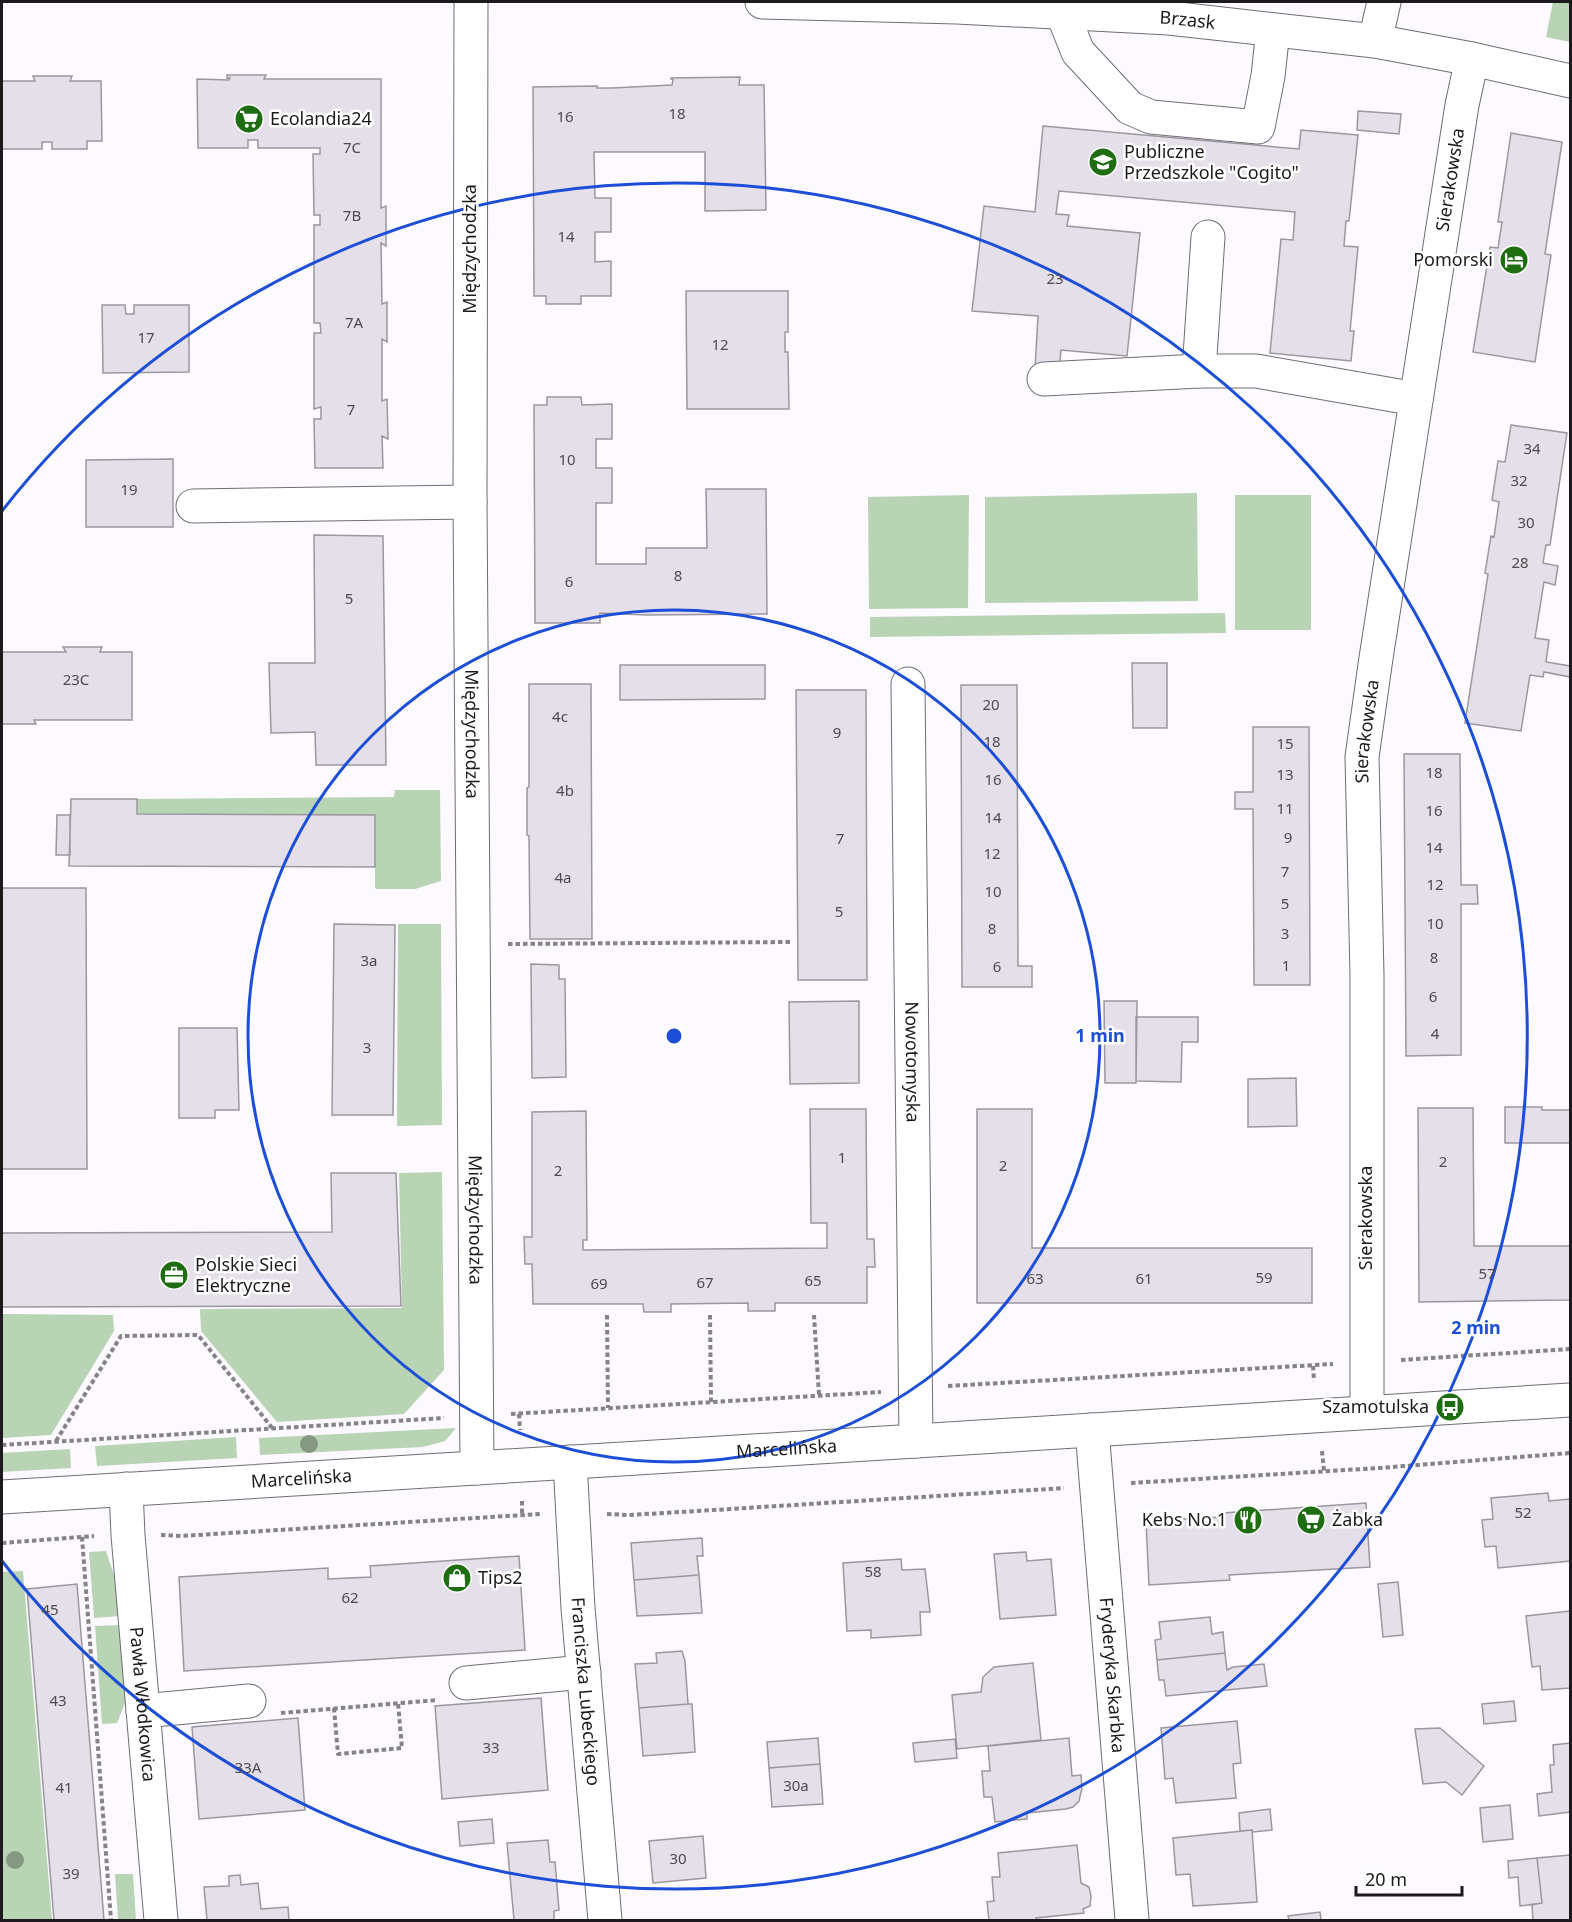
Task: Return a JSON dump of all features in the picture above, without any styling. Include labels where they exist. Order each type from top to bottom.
[{"type":"street","name":"Międzychodzka","points":[[471,2],[470,502],[477,1468]]},
{"type":"street","name":"Brzask","points":[[762,2],[910,3],[1169,18],[1375,41],[1472,59],[1570,81]]},
{"type":"street","points":[[1375,41],[1384,2]]},
{"type":"street","points":[[1062,12],[1078,52],[1130,108],[1151,117],[1258,127],[1268,76],[1273,30]]},
{"type":"street","name":"Sierakowska","points":[[1367,1412],[1367,975],[1362,757],[1462,105],[1472,59]]},
{"type":"street","points":[[1199,371],[1208,237]]},
{"type":"street","points":[[1044,379],[1256,370],[1416,399]]},
{"type":"street","points":[[193,506],[470,502]]},
{"type":"street","name":"Nowotomyska","points":[[908,684],[916,1442]]},
{"type":"street","name":"Marcelińska","points":[[2,1497],[1570,1400]]},
{"type":"street","name":"Fryderyka Skarbka","points":[[1092,1430],[1132,1920]]},
{"type":"street","name":"Franciszka Lubeckiego","points":[[570,1462],[584,1672],[605,1920]]},
{"type":"street","name":"Pawła Włodkowica","points":[[126,1490],[161,1920]]},
{"type":"street","points":[[456,1691],[584,1672]]},
{"type":"street","points":[[143,1711],[263,1707]]},
{"type":"path","points":[[474,944],[790,942]]},
{"type":"path","points":[[607,1315],[608,1408]]},
{"type":"path","points":[[710,1315],[711,1402]]},
{"type":"path","points":[[814,1315],[819,1395]]},
{"type":"path","points":[[55,1442],[121,1336],[198,1335],[273,1429]]},
{"type":"path","points":[[2,1445],[1366,1363],[1570,1348]]},
{"type":"path","points":[[1313,1366],[1315,1390]]},
{"type":"path","points":[[1321,1441],[1324,1471]]},
{"type":"path","points":[[2,1543],[149,1534],[181,1536],[573,1513],[629,1515],[1570,1453]]},
{"type":"path","points":[[82,1537],[111,1920]]},
{"type":"path","points":[[263,1707],[334,1708],[398,1703],[456,1691]]},
{"type":"path","points":[[334,1708],[338,1754],[402,1748],[398,1703]]},
{"type":"green space","points":[[1553,2],[1570,2],[1570,42],[1546,37]]},
{"type":"green space","points":[[1197,493],[1198,601],[985,603],[985,497]]},
{"type":"green space","points":[[969,495],[968,608],[869,609],[868,497]]},
{"type":"green space","points":[[1235,495],[1311,495],[1311,630],[1235,630]]},
{"type":"green space","points":[[1225,613],[1226,633],[870,637],[870,617]]},
{"type":"green space","points":[[395,790],[440,790],[441,881],[415,889],[376,889],[375,815],[137,814],[137,799],[394,797]]},
{"type":"green space","points":[[398,924],[441,924],[442,1125],[397,1126]]},
{"type":"green space","points":[[442,1172],[444,1370],[404,1414],[277,1422],[201,1331],[200,1309],[402,1308],[399,1173]]},
{"type":"green space","points":[[2,1314],[113,1315],[114,1331],[51,1435],[2,1438]]},
{"type":"green space","points":[[456,1428],[445,1441],[423,1447],[260,1455],[259,1438]]},
{"type":"green space","points":[[236,1437],[237,1458],[97,1466],[95,1446]]},
{"type":"green space","points":[[70,1449],[71,1468],[2,1472],[2,1453]]},
{"type":"green space","points":[[106,1551],[115,1578],[120,1616],[94,1618],[89,1552]]},
{"type":"green space","points":[[23,1571],[52,1920],[2,1920],[2,1572]]},
{"type":"green space","points":[[120,1625],[127,1698],[117,1723],[102,1724],[95,1626]]},
{"type":"green space","points":[[115,1874],[133,1874],[136,1920],[118,1920]]},
{"type":"building","points":[[227,75],[266,75],[264,79],[381,79],[381,208],[386,206],[386,246],[381,243],[382,304],[387,302],[387,342],[382,339],[382,401],[387,399],[388,439],[382,436],[383,468],[315,468],[314,419],[321,419],[321,407],[314,409],[314,333],[321,333],[320,323],[314,323],[314,225],[320,225],[320,215],[314,215],[313,154],[320,154],[320,148],[258,148],[258,140],[248,140],[248,148],[198,148],[197,79],[229,80]]},
{"type":"building","points":[[33,76],[72,76],[70,81],[101,81],[102,141],[87,141],[87,149],[52,149],[52,142],[42,142],[42,149],[2,149],[2,81],[35,81]]},
{"type":"building","points":[[740,77],[739,85],[764,85],[766,210],[705,211],[705,152],[594,152],[595,198],[611,198],[611,232],[595,232],[595,262],[611,261],[611,296],[581,296],[581,304],[546,304],[546,296],[534,296],[533,87],[597,86],[597,88],[612,88],[672,85],[673,79],[671,78]]},
{"type":"building","points":[[1358,111],[1401,114],[1399,134],[1357,130]]},
{"type":"building","points":[[1043,126],[1299,149],[1301,130],[1358,135],[1349,221],[1346,221],[1344,246],[1358,247],[1350,331],[1354,331],[1351,361],[1270,353],[1281,239],[1293,240],[1295,212],[1059,191],[1056,214],[1069,215],[1067,226],[1140,233],[1127,356],[1061,350],[1059,370],[1035,368],[1038,316],[972,311],[984,206],[1035,212]]},
{"type":"building","points":[[1511,133],[1562,142],[1545,254],[1551,255],[1535,362],[1473,352],[1490,247],[1498,248],[1502,222],[1498,222]]},
{"type":"building","points":[[686,291],[788,291],[788,332],[785,332],[785,352],[788,352],[789,409],[687,409]]},
{"type":"building","points":[[102,305],[125,305],[126,314],[134,314],[134,305],[189,305],[189,372],[103,373]]},
{"type":"building","points":[[547,397],[581,397],[582,405],[612,404],[612,439],[596,439],[596,468],[612,468],[612,503],[596,503],[596,564],[646,564],[646,548],[707,548],[706,489],[766,489],[767,614],[600,613],[600,623],[535,623],[534,405],[547,405]]},
{"type":"building","points":[[1511,425],[1567,433],[1550,545],[1546,545],[1543,563],[1558,566],[1555,585],[1544,582],[1535,638],[1549,640],[1546,662],[1570,666],[1570,677],[1544,672],[1543,677],[1530,675],[1521,731],[1465,723],[1488,574],[1485,573],[1491,536],[1494,537],[1499,502],[1492,500],[1498,461],[1505,462]]},
{"type":"building","points":[[173,459],[173,527],[86,527],[86,460]]},
{"type":"building","points":[[314,535],[383,536],[386,765],[316,765],[315,732],[271,733],[269,663],[315,663]]},
{"type":"building","points":[[63,647],[102,647],[100,652],[132,652],[132,720],[34,720],[36,724],[2,724],[2,652],[66,652]]},
{"type":"building","points":[[1132,663],[1167,663],[1167,728],[1133,728]]},
{"type":"building","points":[[620,665],[765,665],[765,699],[620,700]]},
{"type":"building","points":[[529,684],[591,684],[592,939],[530,939],[529,836],[527,835]]},
{"type":"building","points":[[961,685],[1017,685],[1018,966],[1032,966],[1032,987],[962,987]]},
{"type":"building","points":[[796,690],[866,690],[867,980],[798,980]]},
{"type":"building","points":[[1253,727],[1309,727],[1310,985],[1254,985],[1253,809],[1235,809],[1235,792],[1253,792]]},
{"type":"building","points":[[1404,754],[1460,754],[1461,885],[1477,885],[1478,904],[1461,904],[1461,1055],[1406,1056]]},
{"type":"building","points":[[71,799],[137,799],[137,814],[375,815],[375,867],[69,866]]},
{"type":"building","points":[[57,815],[70,815],[70,855],[56,855]]},
{"type":"building","points":[[2,888],[86,888],[87,1169],[2,1169]]},
{"type":"building","points":[[334,924],[395,925],[393,1115],[332,1115]]},
{"type":"building","points":[[531,964],[559,965],[559,979],[565,979],[566,1077],[532,1078]]},
{"type":"building","points":[[859,1001],[859,1083],[790,1084],[789,1002]]},
{"type":"building","points":[[1104,1001],[1137,1001],[1136,1083],[1105,1083]]},
{"type":"building","points":[[1136,1017],[1198,1017],[1198,1042],[1182,1042],[1181,1082],[1136,1081]]},
{"type":"building","points":[[179,1028],[237,1028],[239,1110],[215,1110],[215,1118],[179,1118]]},
{"type":"building","points":[[1296,1078],[1297,1126],[1248,1127],[1248,1079]]},
{"type":"building","points":[[1505,1107],[1570,1110],[1570,1143],[1505,1143]]},
{"type":"building","points":[[1418,1108],[1473,1108],[1474,1246],[1570,1246],[1570,1300],[1419,1302]]},
{"type":"building","points":[[810,1109],[866,1109],[867,1239],[874,1239],[875,1267],[867,1267],[867,1303],[775,1303],[775,1311],[748,1311],[748,1303],[671,1304],[671,1312],[644,1312],[643,1304],[533,1304],[532,1264],[525,1264],[524,1237],[532,1237],[532,1112],[586,1111],[587,1240],[583,1240],[583,1250],[827,1248],[827,1223],[811,1223]]},
{"type":"building","points":[[977,1109],[1032,1109],[1032,1248],[1312,1248],[1312,1303],[977,1303]]},
{"type":"building","points":[[331,1173],[396,1173],[401,1306],[2,1307],[2,1233],[332,1232]]},
{"type":"building","points":[[1548,1493],[1549,1501],[1570,1499],[1570,1561],[1498,1568],[1496,1546],[1485,1547],[1482,1520],[1493,1519],[1491,1498]]},
{"type":"building","points":[[1366,1503],[1370,1567],[1229,1575],[1230,1580],[1149,1585],[1146,1521],[1223,1517],[1223,1513]]},
{"type":"building","points":[[702,1538],[703,1556],[697,1556],[699,1575],[634,1580],[631,1543]]},
{"type":"building","points":[[1026,1552],[1027,1561],[1051,1559],[1056,1615],[1000,1619],[994,1554]]},
{"type":"building","points":[[519,1556],[525,1650],[184,1671],[179,1577],[328,1568],[328,1579],[371,1577],[370,1566]]},
{"type":"building","points":[[901,1559],[902,1570],[925,1569],[930,1612],[920,1612],[921,1635],[871,1638],[871,1630],[847,1631],[843,1563]]},
{"type":"building","points":[[699,1575],[702,1613],[637,1616],[634,1580]]},
{"type":"building","points":[[1398,1582],[1403,1635],[1383,1637],[1378,1584]]},
{"type":"building","points":[[77,1584],[104,1920],[54,1920],[27,1589]]},
{"type":"building","points":[[1570,1611],[1570,1688],[1542,1690],[1540,1666],[1532,1667],[1526,1616]]},
{"type":"building","points":[[1210,1617],[1212,1634],[1223,1632],[1225,1653],[1157,1660],[1155,1640],[1161,1639],[1159,1622]]},
{"type":"building","points":[[682,1651],[685,1661],[688,1704],[639,1708],[635,1664],[657,1663],[656,1653]]},
{"type":"building","points":[[1225,1653],[1227,1670],[1233,1667],[1264,1664],[1267,1686],[1166,1696],[1164,1680],[1159,1680],[1157,1660]]},
{"type":"building","points":[[1033,1663],[1041,1740],[957,1749],[952,1695],[981,1692],[983,1677],[994,1667]]},
{"type":"building","points":[[541,1698],[548,1790],[442,1799],[435,1706]]},
{"type":"building","points":[[1514,1701],[1516,1721],[1484,1724],[1482,1704]]},
{"type":"building","points":[[692,1704],[695,1752],[643,1756],[639,1708]]},
{"type":"building","points":[[298,1718],[305,1810],[199,1819],[192,1727]]},
{"type":"building","points":[[1237,1721],[1241,1763],[1233,1764],[1236,1798],[1176,1803],[1173,1778],[1165,1779],[1161,1728]]},
{"type":"building","points":[[1440,1728],[1484,1766],[1462,1795],[1446,1782],[1423,1784],[1415,1729]]},
{"type":"building","points":[[818,1738],[820,1764],[769,1768],[767,1742]]},
{"type":"building","points":[[1069,1738],[1072,1776],[1081,1775],[1082,1788],[1079,1801],[1073,1807],[1066,1809],[1027,1813],[1027,1819],[995,1822],[992,1797],[984,1797],[982,1771],[990,1771],[988,1746]]},
{"type":"building","points":[[955,1739],[957,1758],[915,1762],[913,1743]]},
{"type":"building","points":[[1570,1743],[1570,1812],[1539,1816],[1537,1794],[1552,1792],[1550,1765],[1554,1765],[1553,1745]]},
{"type":"building","points":[[820,1764],[823,1804],[772,1807],[769,1768]]},
{"type":"building","points":[[1510,1805],[1513,1839],[1483,1842],[1480,1808]]},
{"type":"building","points":[[1270,1809],[1272,1830],[1240,1831],[1239,1813]]},
{"type":"building","points":[[492,1819],[494,1843],[460,1846],[458,1822]]},
{"type":"building","points":[[1252,1830],[1257,1902],[1193,1906],[1190,1874],[1176,1875],[1173,1838]]},
{"type":"building","points":[[703,1836],[706,1878],[653,1883],[649,1841]]},
{"type":"building","points":[[548,1840],[550,1862],[555,1862],[559,1910],[554,1911],[554,1920],[514,1920],[507,1843]]},
{"type":"building","points":[[1077,1845],[1081,1883],[1089,1887],[1091,1896],[1090,1906],[1083,1909],[1084,1913],[1036,1918],[1037,1920],[989,1920],[987,1902],[994,1901],[992,1877],[1000,1877],[998,1853]]},
{"type":"building","points":[[1570,1855],[1570,1920],[1533,1920],[1532,1905],[1542,1903],[1537,1858]]},
{"type":"building","points":[[1537,1858],[1542,1903],[1520,1906],[1518,1877],[1509,1878],[1508,1861]]},
{"type":"building","points":[[240,1875],[241,1885],[258,1883],[261,1909],[288,1907],[289,1920],[207,1920],[204,1887],[229,1886],[229,1876]]},
{"type":"building","points":[[1320,1912],[1321,1920],[1289,1920],[1288,1916]]},
{"type":"place","name":"Ecolandia24","points":[[249,119]]},
{"type":"place","name":"Publiczne Przedszkole \"Cogito\"","points":[[1103,162]]},
{"type":"place","name":"Pomorski","points":[[1514,260]]},
{"type":"place","name":"Polskie Sieci Elektryczne","points":[[174,1275]]},
{"type":"place","name":"Szamotulska","points":[[1450,1407]]},
{"type":"place","name":"Kebs No.1","points":[[1248,1520]]},
{"type":"place","name":"Żabka","points":[[1311,1520]]},
{"type":"place","name":"Tips2","points":[[457,1578]]}]
